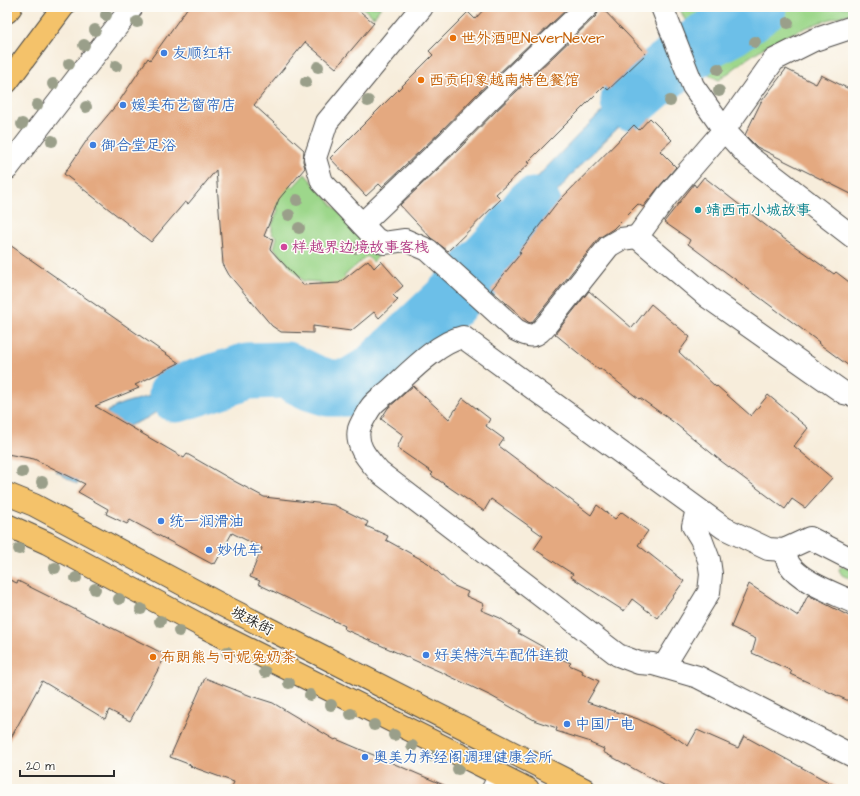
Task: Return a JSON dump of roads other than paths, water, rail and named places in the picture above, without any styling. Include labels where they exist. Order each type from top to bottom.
[{"type":"main road","points":[[7,12],[11,7]]},
{"type":"main road","points":[[7,82],[63,7]]},
{"type":"main road","name":"坡珠街","points":[[7,494],[34,505],[218,603],[584,789]]},
{"type":"main road","name":"坡珠街","points":[[7,525],[47,543],[497,782],[528,789]]},
{"type":"street","points":[[7,169],[132,7]]},
{"type":"street","points":[[422,7],[327,122],[315,158],[322,182],[376,238],[384,243],[404,240],[428,250],[516,330],[528,336],[538,334],[608,246],[621,239],[637,237],[668,196],[724,130],[774,60],[814,40],[853,27]]},
{"type":"street","points":[[362,224],[444,147],[487,102],[586,7]]},
{"type":"street","points":[[663,9],[693,86],[724,130],[748,156],[853,237]]},
{"type":"street","points":[[637,237],[709,298],[844,393],[853,395]]},
{"type":"street","points":[[853,560],[810,538],[784,550],[768,549],[724,528],[463,337],[453,339],[410,372],[371,407],[359,429],[362,450],[379,472],[618,655],[639,663],[664,666],[698,677],[853,756]]},
{"type":"street","points":[[664,666],[709,592],[711,574],[709,560],[701,539],[693,526],[698,509]]},
{"type":"street","points":[[784,550],[790,564],[800,574],[812,583],[853,602]]},
{"type":"water","points":[[725,7],[787,7],[743,35],[702,56],[691,33]]},
{"type":"water","points":[[667,51],[676,74],[670,77],[580,165],[527,228],[492,273],[470,257],[543,171],[592,121]]},
{"type":"water","points":[[439,287],[466,308],[431,343],[383,386],[365,395],[347,374],[385,345],[418,312]]},
{"type":"water","points":[[251,357],[253,382],[161,409],[147,418],[124,428],[80,477],[77,484],[56,471],[112,408],[123,403],[153,395],[196,376]]},
{"type":"waterway","points":[[629,101],[657,77],[707,40],[730,28],[759,7]]},
{"type":"waterway","points":[[177,394],[248,371],[286,370],[313,383],[329,388],[349,388],[374,373],[448,303],[508,238],[533,206]]},
{"type":"place","name":"世外酒吧NeverNever","points":[[453,38]]},
{"type":"place","name":"友顺红轩","points":[[164,53]]},
{"type":"place","name":"西贡印象越南特色餐馆","points":[[421,80]]},
{"type":"place","name":"媛美布艺窗帘店","points":[[123,105]]},
{"type":"place","name":"御合堂足浴","points":[[93,145]]},
{"type":"place","name":"靖西市小城故事","points":[[698,210]]},
{"type":"place","name":"样·越界边境故事客栈","points":[[284,247]]},
{"type":"place","name":"统一润滑油","points":[[161,521]]},
{"type":"place","name":"妙优车","points":[[209,550]]},
{"type":"place","name":"好美特汽车配件连锁","points":[[426,655]]},
{"type":"place","name":"布朗熊与可妮兔奶茶","points":[[153,657]]},
{"type":"place","name":"中国广电","points":[[567,724]]},
{"type":"place","name":"奥美力养经阁调理健康会所","points":[[365,757]]}]
